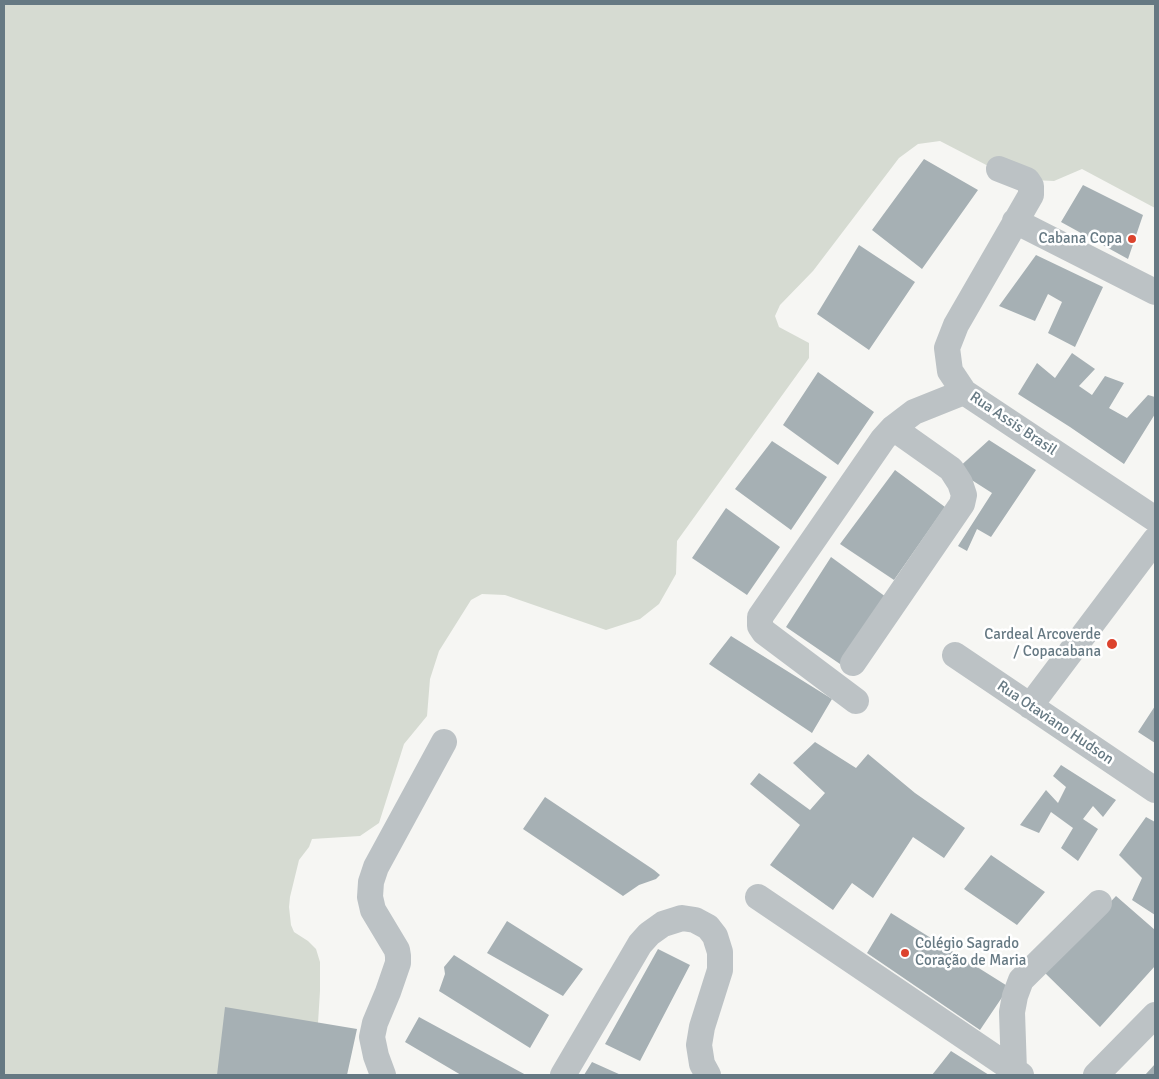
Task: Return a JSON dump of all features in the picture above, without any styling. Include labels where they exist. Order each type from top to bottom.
[{"type":"street","name":"Rua Assis Brasil","points":[[1000,169],[1028,180],[1031,186],[1031,195],[956,325],[947,348],[950,371],[964,392],[1155,519]]},
{"type":"street","points":[[1016,221],[1155,292]]},
{"type":"street","points":[[856,701],[764,632],[760,626],[760,617],[883,439],[893,428],[914,412],[964,392]]},
{"type":"street","points":[[853,663],[962,504],[964,494],[960,483],[950,469],[893,428]]},
{"type":"street","points":[[1030,706],[1155,540]]},
{"type":"street","name":"Rua Otaviano Hudson","points":[[955,656],[1155,790]]},
{"type":"street","points":[[383,1075],[372,1037],[398,956],[397,950],[373,910],[370,898],[371,882],[376,867],[444,742]]},
{"type":"street","points":[[758,897],[1017,1073]]},
{"type":"street","points":[[1017,1073],[1012,1012],[1021,980],[1099,903]]},
{"type":"street","points":[[563,1075],[640,944],[649,934],[663,924],[682,918],[695,920],[708,927],[715,936],[720,952],[720,970],[702,1027],[699,1046],[702,1064],[708,1075]]},
{"type":"street","points":[[1096,1075],[1155,1015]]},
{"type":"shaded area","points":[[4,4],[1155,4],[1155,208],[1082,169],[1054,181],[1033,180],[994,169],[940,141],[918,144],[899,158],[813,271],[780,305],[775,316],[779,327],[809,343],[809,358],[677,541],[676,574],[659,604],[640,619],[606,630],[505,595],[482,594],[471,600],[439,651],[430,679],[427,716],[404,744],[379,823],[360,836],[312,839],[309,847],[299,860],[289,907],[291,925],[294,932],[316,949],[320,962],[318,1023],[310,1068],[306,1075],[4,1075]]},
{"type":"building","points":[[924,159],[978,190],[922,269],[872,230]]},
{"type":"building","points":[[1083,185],[1143,215],[1128,259],[1061,222]]},
{"type":"building","points":[[859,245],[915,282],[869,350],[817,314]]},
{"type":"building","points":[[1036,255],[1103,287],[1075,347],[1048,333],[1062,302],[1048,294],[1035,321],[999,306]]},
{"type":"building","points":[[1072,353],[1095,369],[1079,386],[1092,395],[1105,376],[1124,383],[1109,408],[1127,418],[1148,395],[1155,397],[1155,414],[1124,464],[1018,394],[1037,363],[1055,378]]},
{"type":"building","points":[[818,372],[874,412],[838,465],[783,425]]},
{"type":"building","points":[[989,440],[1036,470],[991,537],[977,529],[967,551],[958,546],[992,493],[956,470]]},
{"type":"building","points":[[772,441],[827,477],[791,530],[735,489]]},
{"type":"building","points":[[895,470],[945,507],[894,580],[840,544]]},
{"type":"building","points":[[726,508],[780,547],[747,595],[692,558]]},
{"type":"building","points":[[831,557],[886,597],[840,664],[786,627]]},
{"type":"building","points":[[731,636],[832,699],[812,733],[709,664]]},
{"type":"building","points":[[1155,706],[1155,743],[1138,732]]},
{"type":"building","points":[[815,742],[856,768],[868,754],[915,793],[965,828],[944,858],[913,837],[873,898],[852,883],[833,910],[770,865],[800,825],[750,784],[759,773],[810,810],[825,793],[793,763]]},
{"type":"building","points":[[1061,765],[1116,800],[1103,817],[1093,806],[1083,819],[1098,829],[1078,861],[1061,848],[1073,828],[1051,812],[1039,833],[1020,825],[1046,790],[1058,803],[1066,787],[1053,776]]},
{"type":"building","points":[[545,797],[660,875],[656,879],[639,885],[623,896],[523,829]]},
{"type":"building","points":[[1146,817],[1155,822],[1155,915],[1132,900],[1142,878],[1119,855]]},
{"type":"building","points":[[991,855],[1045,892],[1017,925],[964,889]]},
{"type":"building","points":[[1116,896],[1155,930],[1155,966],[1100,1027],[1044,972]]},
{"type":"building","points":[[891,913],[1009,987],[980,1030],[867,953]]},
{"type":"building","points":[[507,921],[583,969],[563,996],[487,953]]},
{"type":"building","points":[[658,949],[690,965],[640,1061],[605,1044]]},
{"type":"building","points":[[454,955],[549,1015],[530,1048],[439,991],[445,974],[444,967]]},
{"type":"building","points":[[225,1007],[357,1029],[347,1075],[217,1075]]},
{"type":"building","points":[[419,1017],[526,1075],[461,1075],[405,1042]]},
{"type":"building","points":[[951,1051],[989,1075],[932,1075]]},
{"type":"building","points":[[592,1062],[621,1075],[584,1075]]},
{"type":"building","points":[[1155,1064],[1155,1075],[1145,1075]]},
{"type":"place","name":"Cabana Copa","points":[[1132,239]]},
{"type":"place","name":"Cardeal Arcoverde / Copacabana","points":[[1112,644]]},
{"type":"place","name":"Colégio Sagrado Coração de Maria","points":[[905,953]]}]
